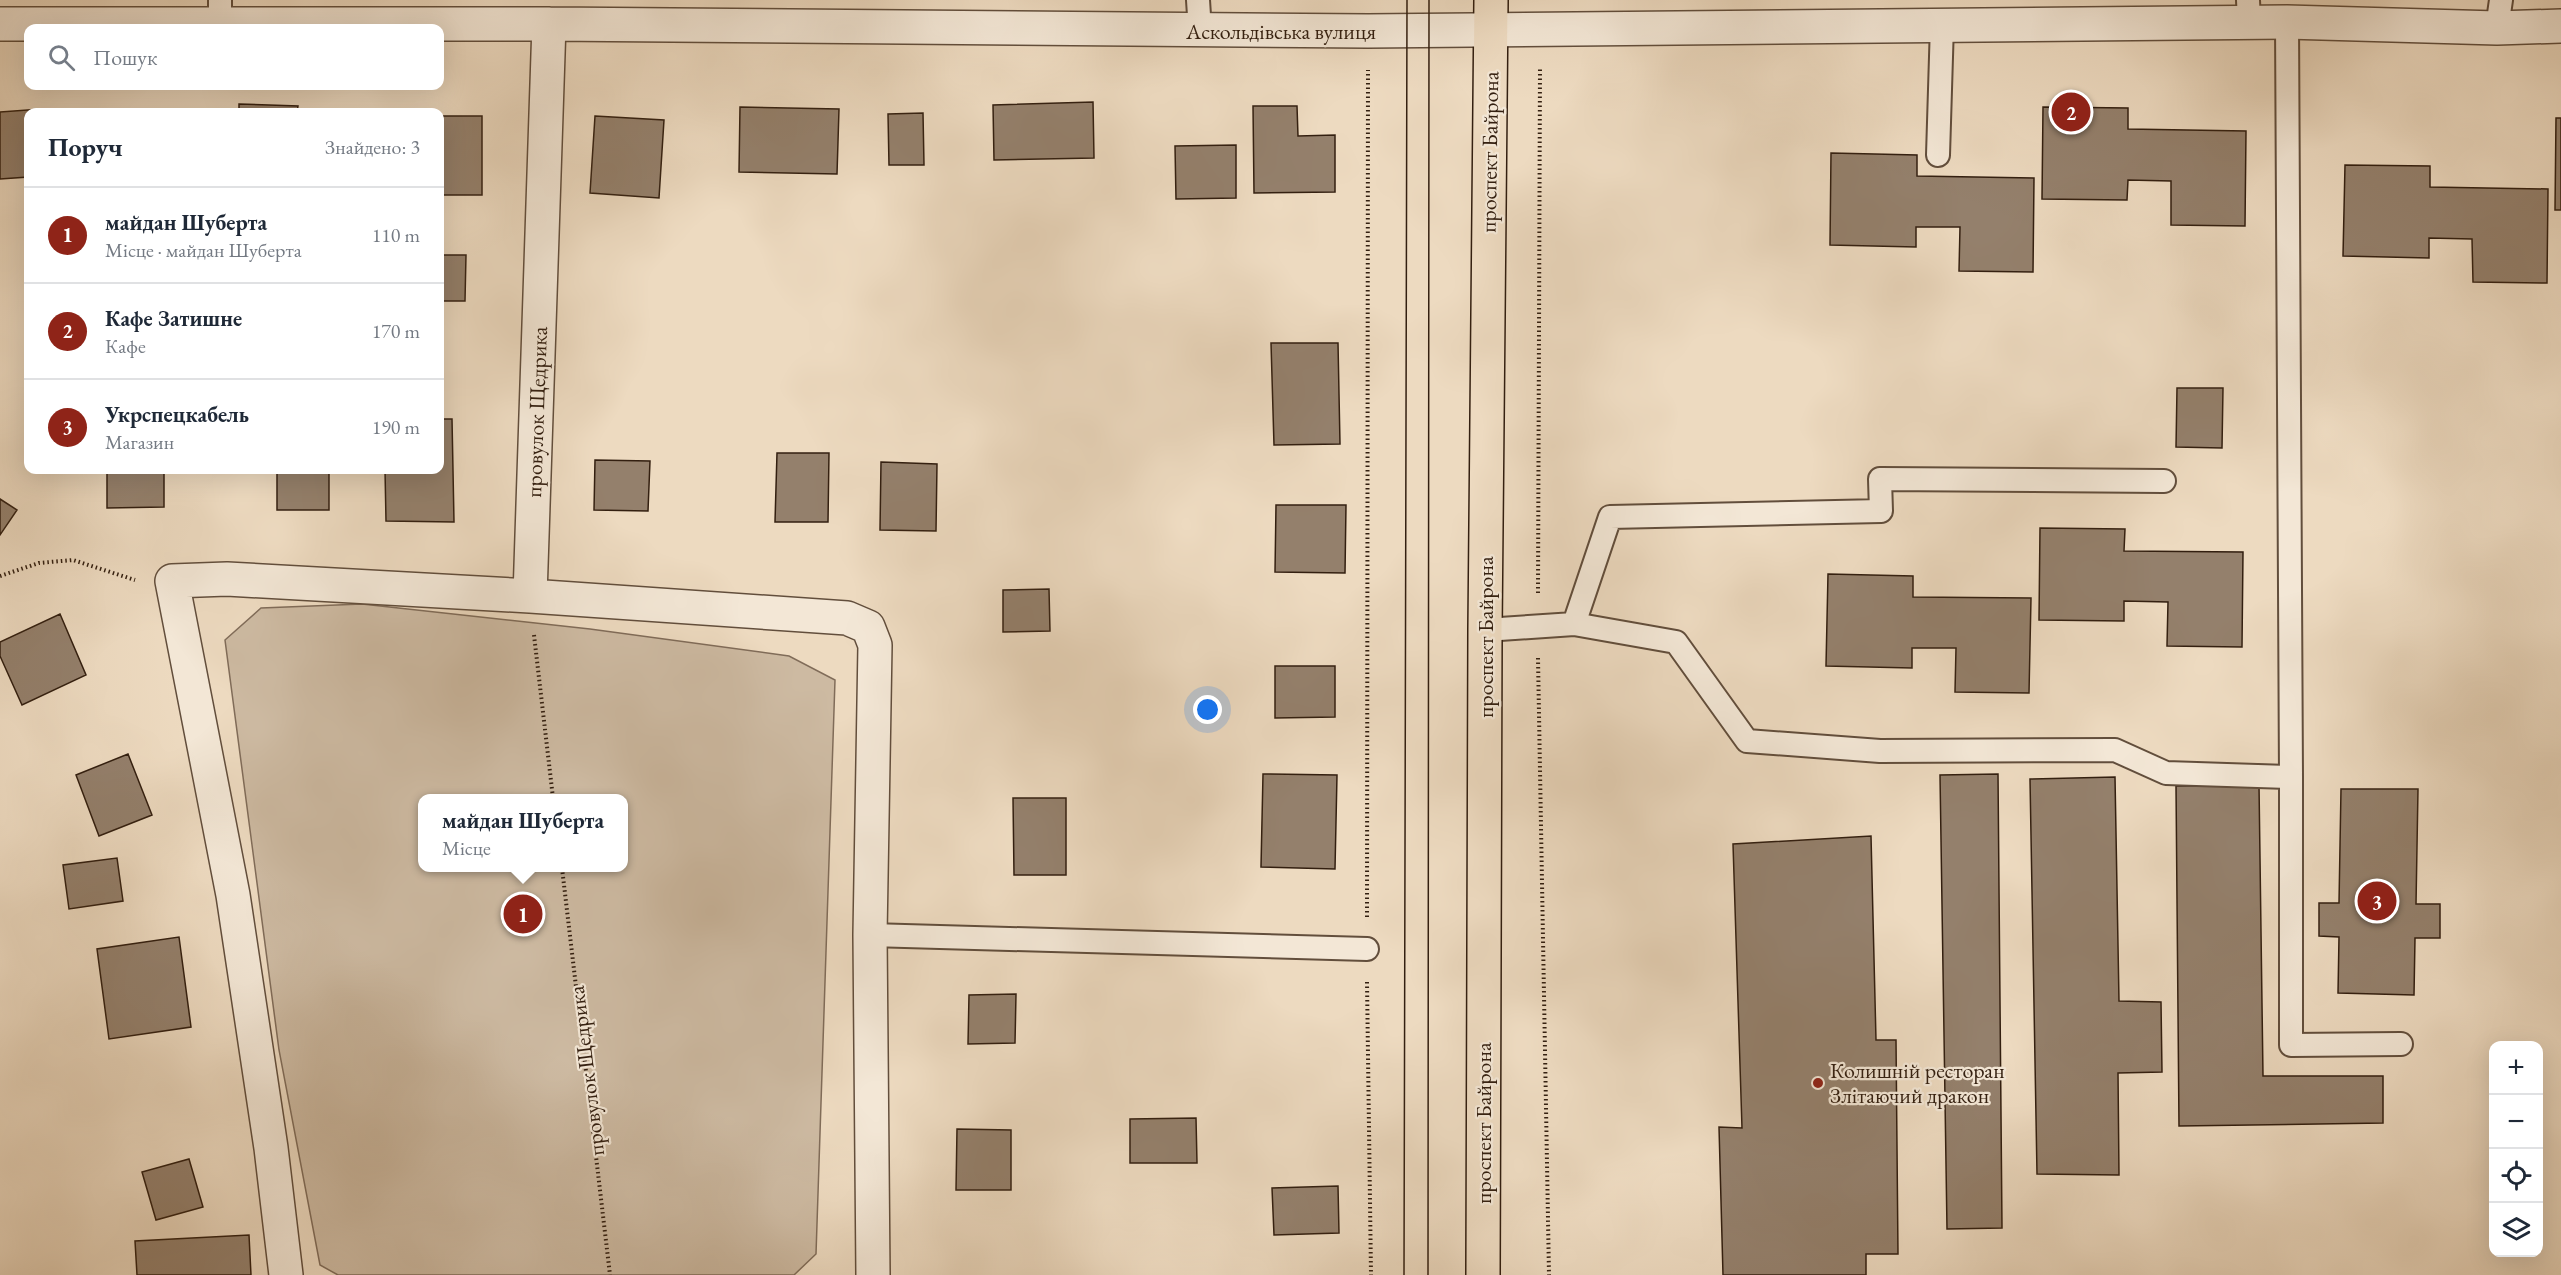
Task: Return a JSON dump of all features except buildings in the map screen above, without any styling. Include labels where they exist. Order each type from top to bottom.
[{"type":"main road","name":"проспект Байрона","points":[[1483,1275],[1485,630],[1491,14]]},
{"type":"street","name":"Аскольдівська вулиця","points":[[0,24],[220,11],[549,24],[1199,15],[1368,31],[1491,14],[1942,24],[2248,11],[2287,22],[2499,14],[2561,26]]},
{"type":"street","name":"провулок Щедрика","points":[[530,596],[549,24]]},
{"type":"street","points":[[286,1275],[271,1148],[232,895],[172,581],[227,579],[530,596],[847,618],[868,627],[875,645],[870,935],[873,1275]]},
{"type":"lane","points":[[2287,22],[2291,1045],[2401,1044]]},
{"type":"lane","points":[[1938,155],[1942,24]]},
{"type":"lane","points":[[1575,624],[1610,517],[1881,511],[1880,479],[2164,482]]},
{"type":"lane","points":[[1485,630],[1575,624],[1676,642],[1747,741],[1880,751],[2115,750],[2166,773],[2291,777]]},
{"type":"lane","points":[[870,935],[1367,949]]},
{"type":"path","points":[[1368,31],[1367,949],[1371,1275]]},
{"type":"path","points":[[0,576],[39,563],[73,560],[136,581],[172,581]]},
{"type":"path","points":[[530,596],[554,794]]},
{"type":"path","name":"провулок Щедрика","points":[[563,872],[610,1275]]},
{"type":"shaded area","points":[[362,604],[590,629],[789,656],[835,680],[816,1254],[794,1275],[338,1275],[320,1265],[279,1050],[225,640],[261,608]]},
{"type":"tram line","points":[[1404,1275],[1407,0]]},
{"type":"tram line","points":[[1428,1275],[1429,0]]},
{"type":"place","name":"Кафе Затишне","points":[[2071,112]]},
{"type":"place","name":"Укрспецкабель","points":[[2377,901]]},
{"type":"place","name":"майдан Шуберта","points":[[523,914]]},
{"type":"place","name":"Колишній ресторан Злітаючий дракон","points":[[1818,1083]]}]
